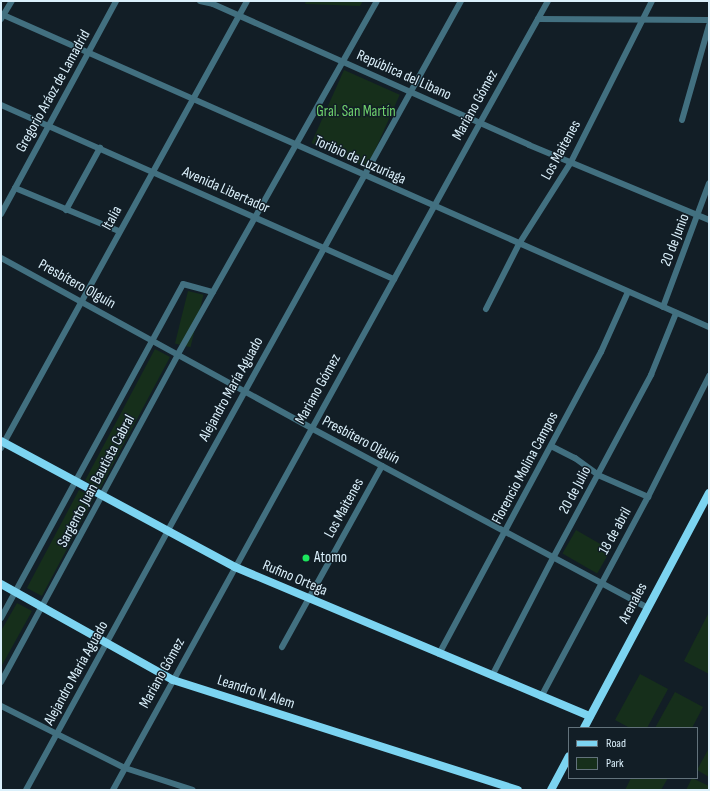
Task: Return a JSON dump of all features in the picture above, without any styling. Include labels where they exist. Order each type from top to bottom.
[{"type":"street","points":[[2,16],[12,1]]},
{"type":"street","name":"Gregorio Aráoz de Lamadrid","points":[[1,214],[116,1]]},
{"type":"street","name":"República del Libano","points":[[200,1],[213,4],[571,162],[709,220]]},
{"type":"street","name":"Italia","points":[[2,443],[247,1]]},
{"type":"street","name":"Sargento Juan Bautista Cabral","points":[[1,682],[178,354],[377,1]]},
{"type":"street","name":"Alejandro María Aguado","points":[[26,790],[461,1]]},
{"type":"street","name":"Mariano Gómez","points":[[113,790],[311,428],[548,1]]},
{"type":"street","name":"Los Maitenes","points":[[486,309],[519,244],[571,162],[652,1]]},
{"type":"street","name":"Toribio de Luzuriaga","points":[[2,16],[709,327]]},
{"type":"street","points":[[538,19],[709,20]]},
{"type":"street","points":[[682,120],[709,25]]},
{"type":"street","name":"Avenida Libertador","points":[[1,105],[394,279]]},
{"type":"street","points":[[66,210],[100,148]]},
{"type":"street","name":"20 de Junio","points":[[663,307],[709,182]]},
{"type":"street","points":[[15,188],[119,231]]},
{"type":"street","name":"Presbítero Olguín","points":[[1,258],[311,428],[646,608]]},
{"type":"street","name":"Sargento Juan Bautista Cabral","points":[[1,618],[151,340],[183,284],[213,292]]},
{"type":"street","name":"Florencio Molina Campos","points":[[439,654],[552,446],[601,352],[628,292]]},
{"type":"street","name":"20 de Julio","points":[[492,676],[651,375],[676,313]]},
{"type":"street","name":"18 de abril","points":[[541,697],[648,497],[709,376]]},
{"type":"street","name":"Rufino Ortega","points":[[2,443],[235,568],[541,697],[590,716]]},
{"type":"street","points":[[552,446],[575,458],[598,475],[648,497]]},
{"type":"street","name":"Los Maitenes","points":[[282,647],[382,466]]},
{"type":"street","name":"Arenales","points":[[584,727],[646,608],[709,493]]},
{"type":"street","name":"Leandro N. Alem","points":[[1,584],[173,680],[518,790]]},
{"type":"street","points":[[1,706],[125,768],[193,790]]},
{"type":"street","points":[[551,790],[568,758]]},
{"type":"green space","points":[[306,1],[363,1],[360,6],[305,4]]},
{"type":"green space","name":"Gral. San Martín","points":[[344,70],[400,95],[367,168],[311,143]]},
{"type":"green space","points":[[188,291],[204,295],[190,347],[175,343]]},
{"type":"green space","points":[[155,349],[170,357],[100,489],[85,481]]},
{"type":"green space","points":[[79,490],[94,498],[42,596],[27,588]]},
{"type":"green space","points":[[576,530],[611,550],[597,573],[562,553]]},
{"type":"green space","points":[[17,603],[32,611],[1,667],[1,631]]},
{"type":"green space","points":[[709,612],[709,674],[684,661]]},
{"type":"green space","points":[[640,674],[668,689],[648,727],[628,727],[615,720]]},
{"type":"green space","points":[[675,692],[703,707],[693,727],[656,727]]},
{"type":"green space","points":[[709,748],[709,777],[698,771]]},
{"type":"green space","points":[[630,779],[667,779],[661,790],[625,790]]},
{"type":"green space","points":[[692,779],[709,786],[709,790],[686,790]]},
{"type":"place","name":"Atomo","points":[[306,558]]}]
